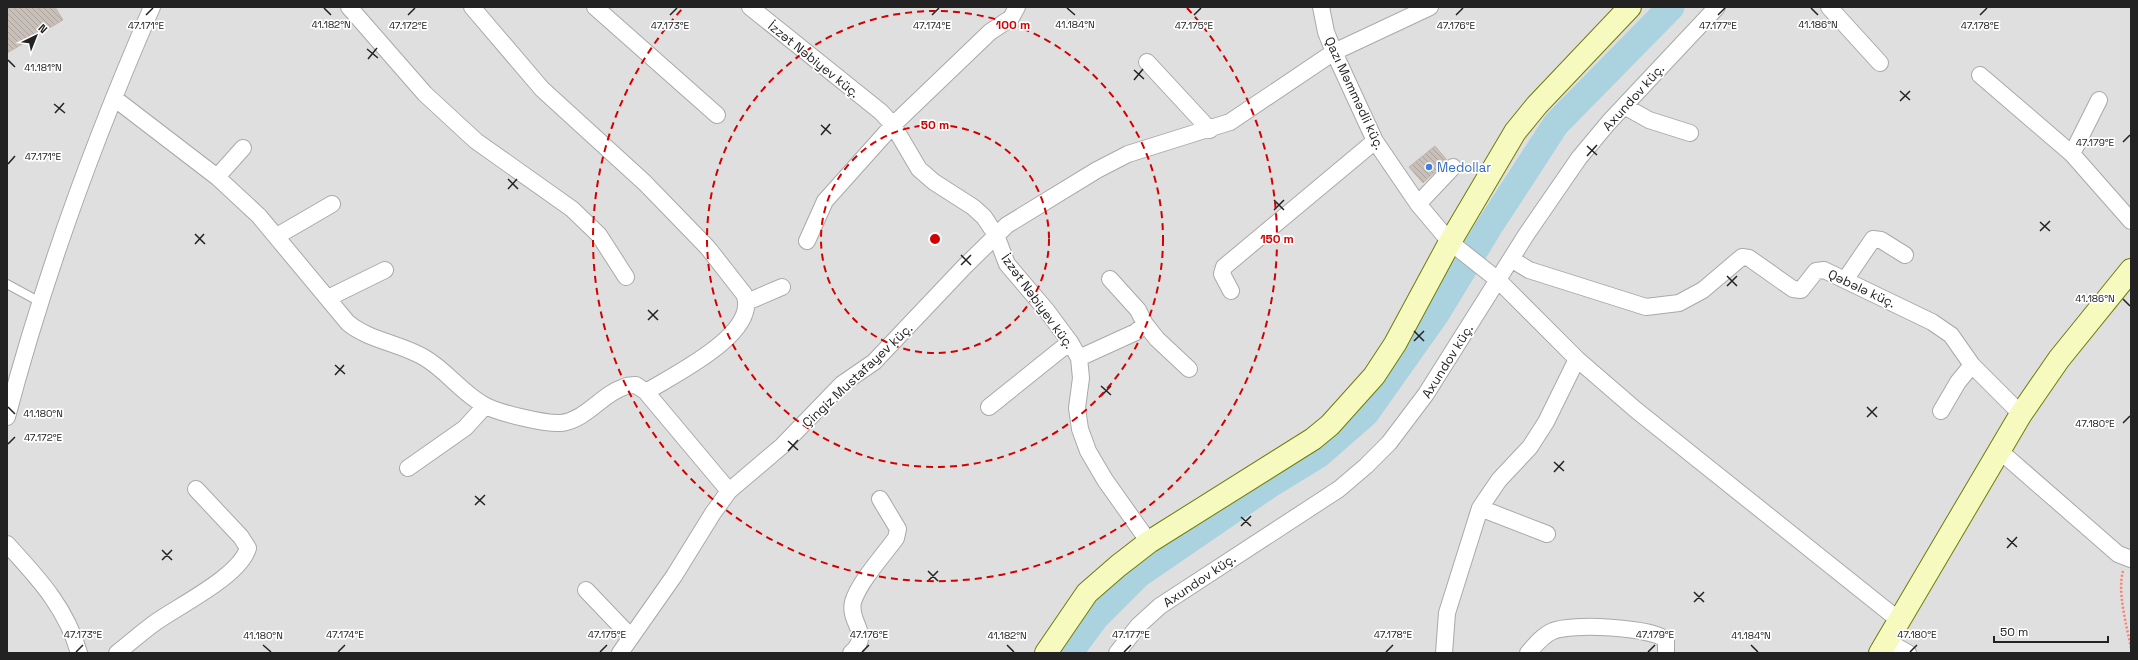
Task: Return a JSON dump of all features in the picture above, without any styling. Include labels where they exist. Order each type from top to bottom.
[{"type":"street","points":[[7,416],[26,346],[76,198],[114,98],[152,7]]},
{"type":"street","points":[[349,7],[425,94],[476,141],[572,209],[599,235],[626,277]]},
{"type":"street","points":[[472,7],[542,89],[645,182],[708,248],[744,294],[747,302],[742,321],[730,336],[712,350],[646,392]]},
{"type":"street","points":[[595,7],[717,115]]},
{"type":"street","name":"İzzət Nəbiyev küç.","points":[[750,7],[881,112],[893,125],[919,169],[934,182],[973,207],[984,217],[996,235],[1008,264],[1047,311],[1070,342],[1079,358],[1081,378],[1077,408],[1080,429],[1088,450],[1105,480],[1149,542]]},
{"type":"street","points":[[807,241],[825,201],[893,125],[990,32],[1012,18],[1017,7]]},
{"type":"street","name":"Qazı Məmmədli küç.","points":[[1321,7],[1326,32],[1334,52],[1375,141],[1418,204],[1455,246],[1492,276],[1577,360],[1636,410],[1900,621]]},
{"type":"street","name":"Çingiz Mustafayev küç.","points":[[620,653],[729,491],[782,446],[842,384],[874,362],[996,235],[1028,211],[1097,170],[1128,154],[1210,130],[1230,122],[1334,52],[1430,7]]},
{"type":"street","points":[[1046,653],[1088,593],[1149,542],[1313,439],[1330,425],[1374,376],[1387,357],[1455,246],[1507,143],[1525,119],[1630,7]]},
{"type":"street","name":"Axundov küç.","points":[[1117,653],[1138,626],[1160,606],[1339,490],[1389,443],[1412,414],[1492,276],[1511,258],[1548,200],[1579,158],[1624,106],[1717,7]]},
{"type":"street","points":[[1829,7],[1880,63]]},
{"type":"street","points":[[1147,62],[1210,130]]},
{"type":"street","points":[[1980,75],[2072,154],[2131,221]]},
{"type":"street","points":[[114,98],[217,177],[277,236],[348,323],[358,331],[424,358],[485,406],[532,420],[563,422],[576,418],[624,387],[636,385],[646,392],[729,491]]},
{"type":"street","points":[[2072,154],[2100,100]]},
{"type":"street","points":[[1624,106],[1649,120],[1690,133]]},
{"type":"street","points":[[1231,291],[1222,274],[1224,267],[1375,141]]},
{"type":"street","points":[[217,177],[243,148]]},
{"type":"street","points":[[1418,204],[1453,167]]},
{"type":"street","points":[[277,236],[332,204]]},
{"type":"street","points":[[1845,280],[1873,239],[1881,240],[1904,255]]},
{"type":"street","name":"Qəbələ küç.","points":[[1511,258],[1530,270],[1646,306],[1680,302],[1685,300],[1703,290],[1742,257],[1749,258],[1793,289],[1800,290],[1816,271],[1824,270],[1932,322],[1951,335],[1972,365],[2021,414]]},
{"type":"street","points":[[328,298],[385,270]]},
{"type":"street","points":[[1908,653],[1883,647],[2001,452],[2021,414],[2060,359],[2131,270]]},
{"type":"street","points":[[1110,279],[1138,310],[1145,324],[1158,339],[1189,369]]},
{"type":"street","points":[[747,302],[782,287]]},
{"type":"street","points":[[1079,358],[1136,332],[1145,324]]},
{"type":"street","points":[[989,407],[1070,342]]},
{"type":"street","points":[[1444,653],[1447,613],[1480,508],[1499,480],[1530,447],[1546,422],[1577,360]]},
{"type":"street","points":[[1941,411],[1958,382],[1972,365]]},
{"type":"street","points":[[408,468],[465,428],[485,406]]},
{"type":"street","points":[[2001,452],[2118,554],[2129,559]]},
{"type":"street","points":[[117,653],[155,622],[216,583],[246,556],[248,548],[241,537],[196,489]]},
{"type":"street","points":[[851,653],[858,646],[861,638],[853,604],[858,590],[896,538],[898,529],[880,499]]},
{"type":"street","points":[[1480,508],[1547,534]]},
{"type":"street","points":[[7,544],[44,585],[62,612],[79,653]]},
{"type":"street","points":[[586,590],[631,637]]},
{"type":"street","points":[[1528,653],[1538,641],[1553,630],[1584,626],[1641,630],[1662,636],[1666,640],[1666,653]]},
{"type":"lane","points":[[7,284],[40,302]]},
{"type":"path","points":[[2129,559],[2121,578],[2131,648]]},
{"type":"shaded area","points":[[7,7],[2131,7],[2131,653],[7,653]]},
{"type":"building","points":[[7,7],[55,7],[63,20],[7,53]]},
{"type":"building","points":[[1435,146],[1447,160],[1423,183],[1409,167]]},
{"type":"waterway","points":[[1069,653],[1096,617],[1139,574],[1269,485],[1318,455],[1366,413],[1436,314],[1489,227],[1556,124],[1671,7]]},
{"type":"place","name":"Medollar","points":[[1429,167]]}]
